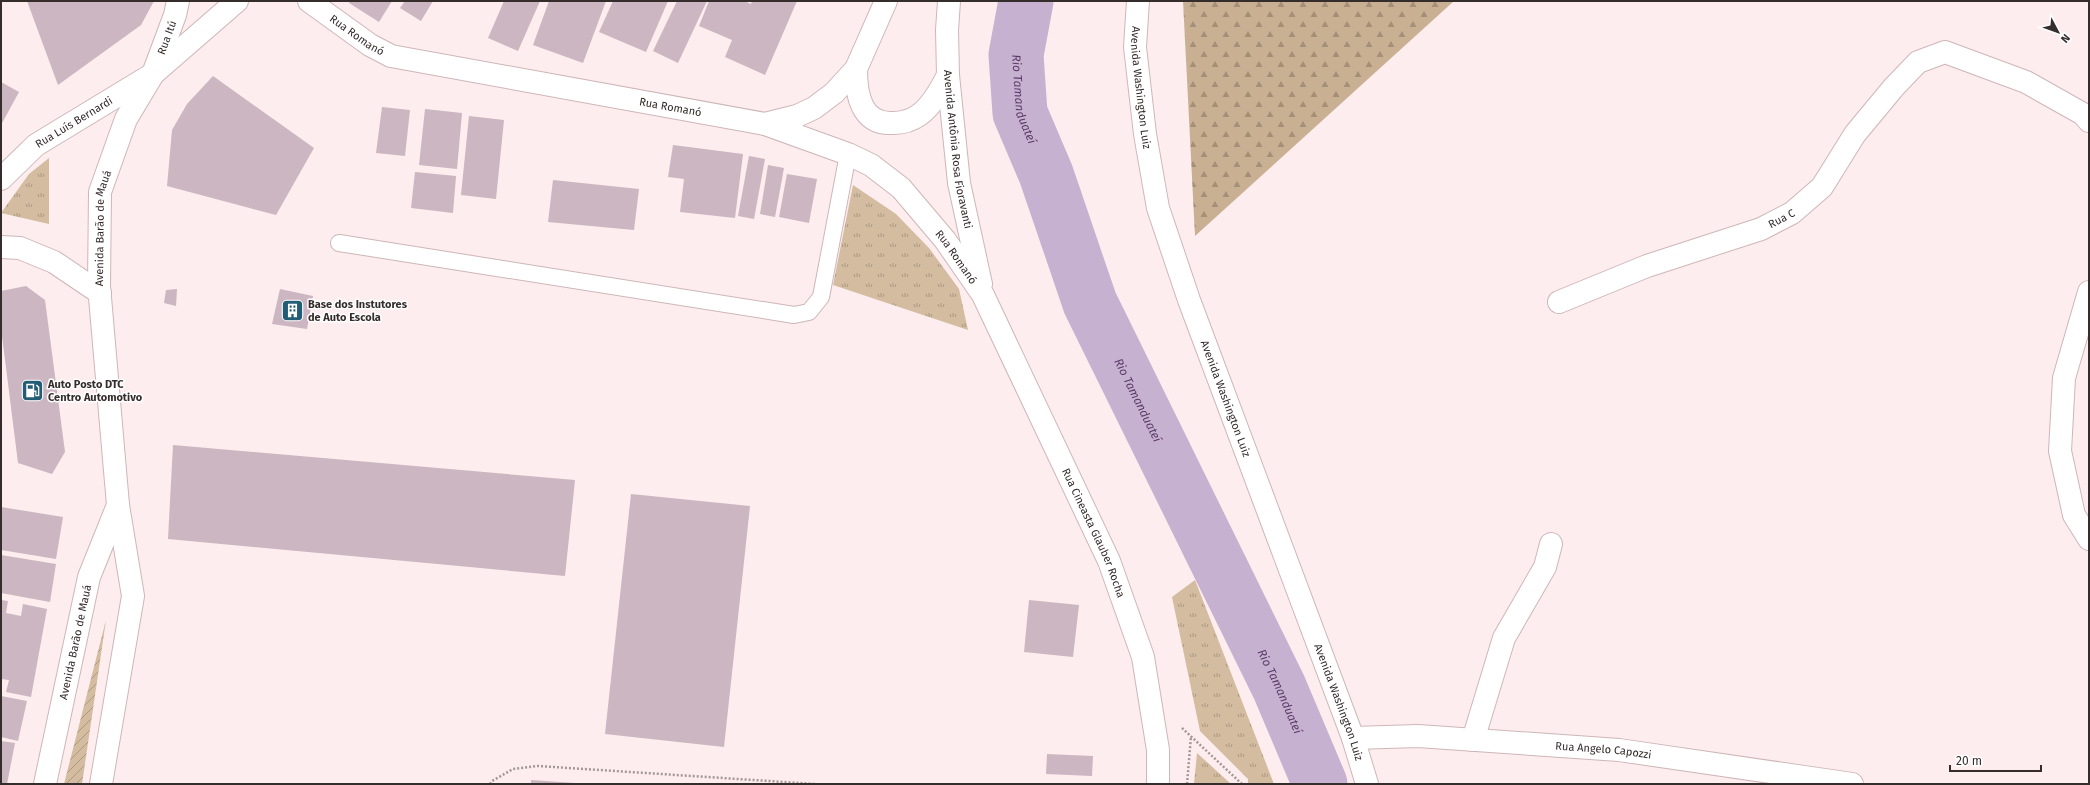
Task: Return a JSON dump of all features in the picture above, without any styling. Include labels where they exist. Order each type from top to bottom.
[{"type":"main road","name":"Rua Itú","points":[[153,74],[175,15],[178,1]]},
{"type":"main road","name":"Avenida Barão de Mauá","points":[[101,784],[133,596],[118,505],[100,293],[100,192],[126,119],[153,74],[238,1]]},
{"type":"main road","name":"Rua Romanó","points":[[309,1],[370,45],[391,56],[765,124],[848,154],[871,165],[902,188],[945,240],[983,295]]},
{"type":"main road","points":[[765,124],[797,116],[814,108],[834,93],[856,69],[886,1]]},
{"type":"main road","name":"Avenida Antônia Rosa Fioravanti","points":[[949,1],[947,30],[948,75],[959,183],[983,295]]},
{"type":"main road","name":"Avenida Washington Luiz","points":[[1138,1],[1136,47],[1146,134],[1158,208],[1192,308],[1353,738],[1367,784]]},
{"type":"main road","name":"Rua C","points":[[1559,302],[1647,266],[1760,230],[1792,213],[1822,187],[1855,134],[1918,62],[1945,52],[2026,82],[2083,114],[2089,121]]},
{"type":"main road","points":[[856,69],[856,90],[865,111],[874,120],[884,124],[911,120],[920,114],[938,93],[948,75]]},
{"type":"main road","name":"Rua Luís Bernardi","points":[[1,178],[36,145],[153,74]]},
{"type":"main road","points":[[1,247],[20,248],[54,262],[100,293]]},
{"type":"main road","points":[[2089,292],[2064,378],[2060,451],[2074,515],[2089,539]]},
{"type":"main road","name":"Rua Cineasta Glauber Rocha","points":[[983,295],[1109,561],[1143,657],[1158,750],[1158,784]]},
{"type":"main road","name":"Avenida Barão de Mauá","points":[[45,784],[89,577],[118,505]]},
{"type":"main road","points":[[1473,740],[1504,638],[1545,567],[1551,544]]},
{"type":"main road","name":"Rua Angelo Capozzi","points":[[1353,738],[1418,736],[1619,750],[1852,784]]},
{"type":"lane","points":[[339,243],[794,315],[808,312],[821,297],[848,154]]},
{"type":"path","points":[[1150,704],[1192,736],[1242,784]]},
{"type":"path","points":[[1187,784],[1192,736]]},
{"type":"path","points":[[490,784],[492,781],[514,770],[538,766],[815,784]]},
{"type":"green space","points":[[1183,1],[1454,1],[1195,236]]},
{"type":"green space","points":[[49,158],[49,224],[1,213],[29,174]]},
{"type":"green space","points":[[853,185],[896,214],[929,248],[959,289],[968,330],[833,285]]},
{"type":"green space","points":[[1195,580],[1274,784],[1248,784],[1248,779],[1200,731],[1172,597]]},
{"type":"green space","points":[[106,620],[82,784],[64,784]]},
{"type":"green space","points":[[1197,753],[1231,784],[1194,784]]},
{"type":"building","points":[[27,1],[154,1],[141,25],[58,85]]},
{"type":"building","points":[[350,1],[392,1],[379,22],[349,3]]},
{"type":"building","points":[[405,1],[433,1],[421,21],[400,8]]},
{"type":"building","points":[[504,1],[540,1],[518,51],[488,38]]},
{"type":"building","points":[[549,1],[606,1],[583,63],[533,45]]},
{"type":"building","points":[[613,1],[668,1],[646,52],[599,32]]},
{"type":"building","points":[[677,1],[707,1],[678,63],[653,51]]},
{"type":"building","points":[[709,1],[744,1],[751,4],[752,1],[797,1],[765,75],[725,57],[732,40],[699,26]]},
{"type":"building","points":[[213,76],[314,148],[276,215],[167,186],[172,130],[187,104]]},
{"type":"building","points":[[1,82],[19,92],[1,125]]},
{"type":"building","points":[[382,107],[410,110],[405,156],[376,153]]},
{"type":"building","points":[[425,109],[462,113],[457,169],[419,165]]},
{"type":"building","points":[[469,116],[504,120],[496,199],[461,195]]},
{"type":"building","points":[[673,145],[743,154],[735,218],[680,212],[684,179],[668,177]]},
{"type":"building","points":[[749,156],[765,159],[754,219],[738,216]]},
{"type":"building","points":[[768,165],[784,168],[775,217],[760,214]]},
{"type":"building","points":[[415,172],[456,176],[453,213],[411,208]]},
{"type":"building","points":[[787,174],[817,179],[809,223],[779,217]]},
{"type":"building","points":[[553,180],[639,189],[634,230],[548,222]]},
{"type":"building","name":"Auto Posto DTC Centro Automotivo","points":[[26,286],[45,300],[65,452],[52,474],[18,463],[1,328],[1,291]]},
{"type":"building","points":[[177,289],[176,306],[164,303],[166,290]]},
{"type":"building","name":"Base dos Instutores de Auto Escola","points":[[280,289],[313,296],[307,329],[272,324]]},
{"type":"building","points":[[173,445],[575,480],[565,576],[168,539]]},
{"type":"building","points":[[631,494],[750,506],[724,747],[605,734]]},
{"type":"building","points":[[1,507],[63,517],[56,559],[1,550]]},
{"type":"building","points":[[1,555],[56,564],[50,602],[1,593]]},
{"type":"building","points":[[1,600],[8,601],[6,613],[21,616],[23,604],[47,609],[31,697],[6,692],[9,680],[1,679]]},
{"type":"building","points":[[1029,600],[1079,605],[1073,657],[1024,652]]},
{"type":"building","points":[[1,696],[27,701],[18,741],[1,737]]},
{"type":"building","points":[[1,741],[15,743],[7,784],[1,784]]},
{"type":"building","points":[[1047,754],[1093,756],[1092,776],[1046,774]]},
{"type":"building","points":[[531,780],[575,783],[575,784],[531,784]]},
{"type":"waterway","name":"Rio Tamanduateí","points":[[1026,1],[1016,55],[1020,113],[1046,174],[1090,303],[1279,687],[1320,784]]},
{"type":"place","name":"Base dos Instutores de Auto Escola","points":[[293,310]]},
{"type":"place","name":"Auto Posto DTC Centro Automotivo","points":[[33,390]]}]
